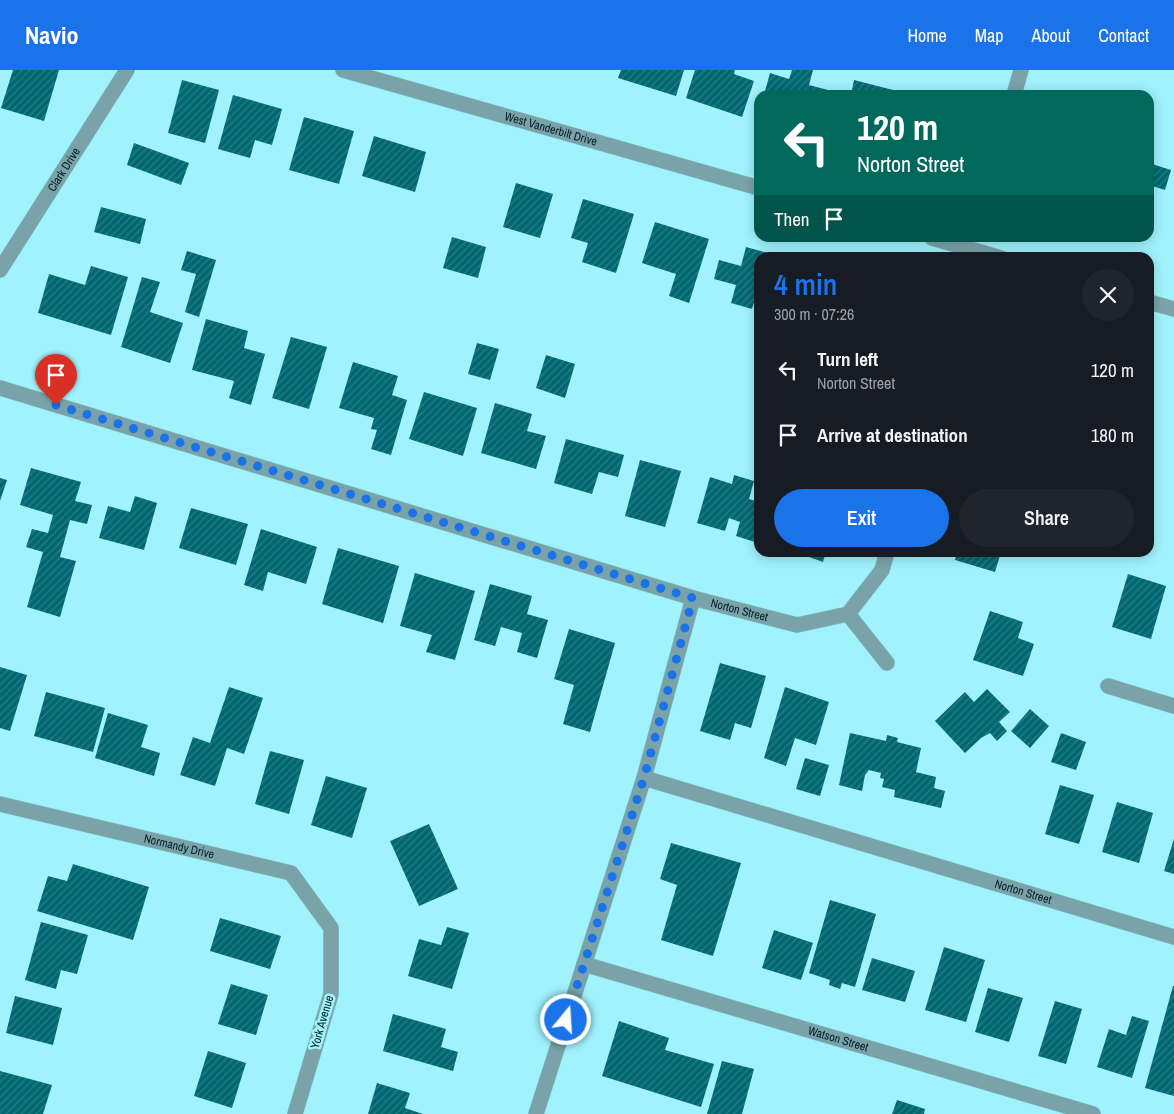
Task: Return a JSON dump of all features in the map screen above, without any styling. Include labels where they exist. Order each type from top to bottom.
[{"type":"street","name":"Clark Drive","points":[[0,270],[128,70]]},
{"type":"street","name":"West Vanderbilt Drive","points":[[342,70],[754,187]]},
{"type":"street","points":[[1015,90],[1021,70]]},
{"type":"street","points":[[946,242],[981,252]]},
{"type":"street","points":[[1154,303],[1174,309]]},
{"type":"street","name":"Norton Street","points":[[0,388],[693,598],[797,625],[848,614]]},
{"type":"street","points":[[886,557],[882,570],[848,614],[887,663]]},
{"type":"street","points":[[536,1114],[644,778],[693,598]]},
{"type":"street","points":[[1108,686],[1174,706]]},
{"type":"street","name":"Norton Street","points":[[644,778],[1174,937]]},
{"type":"street","name":"Normandy Drive","points":[[1,809],[291,873],[331,928]]},
{"type":"street","name":"York Avenue","points":[[295,1114],[331,994],[331,928]]},
{"type":"street","name":"Watson Street","points":[[584,964],[1093,1114]]},
{"type":"building","points":[[13,70],[59,70],[44,121],[1,108]]},
{"type":"building","points":[[621,70],[684,70],[676,96],[618,78]]},
{"type":"building","points":[[695,70],[735,70],[734,74],[754,81],[742,117],[686,98]]},
{"type":"building","points":[[792,70],[813,70],[809,85],[828,90],[765,90],[770,73],[789,79]]},
{"type":"building","points":[[182,80],[219,90],[205,143],[168,133]]},
{"type":"building","points":[[854,80],[893,90],[852,90]]},
{"type":"building","points":[[233,95],[282,109],[272,145],[255,140],[250,158],[218,149]]},
{"type":"building","points":[[304,117],[354,131],[339,184],[289,170]]},
{"type":"building","points":[[374,136],[426,152],[415,192],[362,176]]},
{"type":"building","points":[[134,143],[189,163],[181,185],[127,165]]},
{"type":"building","points":[[1154,165],[1171,170],[1165,190],[1154,187]]},
{"type":"building","points":[[516,183],[553,194],[540,238],[503,227]]},
{"type":"building","points":[[583,199],[634,214],[616,273],[582,262],[588,243],[571,238]]},
{"type":"building","points":[[101,207],[146,219],[140,244],[94,232]]},
{"type":"building","points":[[655,222],[709,239],[689,303],[669,296],[676,274],[642,263]]},
{"type":"building","points":[[452,237],[486,247],[478,278],[443,268]]},
{"type":"building","points":[[746,247],[764,252],[754,252],[754,302],[752,309],[731,303],[736,285],[714,279],[719,260],[741,266]]},
{"type":"building","points":[[187,251],[216,260],[199,317],[185,312],[196,274],[181,270]]},
{"type":"building","points":[[91,266],[128,277],[111,335],[38,313],[49,274],[85,285]]},
{"type":"building","points":[[142,277],[160,282],[150,312],[183,323],[170,363],[121,347]]},
{"type":"building","points":[[206,319],[248,331],[244,348],[265,354],[251,405],[229,398],[234,381],[192,370]]},
{"type":"building","points":[[291,337],[327,347],[309,409],[272,398]]},
{"type":"building","points":[[477,343],[499,349],[490,380],[468,374]]},
{"type":"building","points":[[546,355],[575,364],[565,398],[536,388]]},
{"type":"building","points":[[353,362],[398,376],[392,395],[407,400],[391,455],[371,449],[377,430],[371,429],[374,418],[339,408]]},
{"type":"building","points":[[424,392],[477,408],[463,456],[409,439]]},
{"type":"building","points":[[495,403],[532,414],[527,431],[546,436],[536,469],[481,453]]},
{"type":"building","points":[[566,439],[624,455],[618,477],[599,472],[592,494],[554,483]]},
{"type":"building","points":[[640,460],[681,471],[665,527],[625,516]]},
{"type":"building","points":[[31,468],[81,482],[75,501],[92,505],[87,524],[70,520],[60,557],[76,561],[60,617],[27,607],[43,552],[26,547],[32,529],[48,533],[53,515],[20,505]]},
{"type":"building","points":[[734,475],[754,481],[749,499],[754,500],[754,542],[736,536],[740,522],[729,518],[725,531],[697,523],[710,477],[732,484]]},
{"type":"building","points":[[0,478],[7,480],[0,501]]},
{"type":"building","points":[[135,496],[157,503],[144,550],[99,538],[108,506],[130,512]]},
{"type":"building","points":[[191,508],[248,524],[236,565],[179,548]]},
{"type":"building","points":[[261,529],[317,547],[306,584],[268,572],[263,591],[244,585]]},
{"type":"building","points":[[338,548],[399,566],[383,623],[322,604]]},
{"type":"building","points":[[809,557],[824,557],[823,562]]},
{"type":"building","points":[[956,557],[1000,557],[995,572],[955,560]]},
{"type":"building","points":[[415,573],[475,591],[455,660],[426,652],[432,635],[400,626]]},
{"type":"building","points":[[1128,574],[1166,586],[1151,639],[1112,627]]},
{"type":"building","points":[[490,584],[532,596],[527,614],[548,620],[537,658],[517,652],[522,633],[501,627],[495,646],[474,640]]},
{"type":"building","points":[[990,611],[1023,622],[1018,638],[1034,644],[1023,676],[973,660]]},
{"type":"building","points":[[569,629],[615,643],[590,732],[563,724],[574,685],[554,679]]},
{"type":"building","points":[[720,663],[766,676],[751,728],[735,723],[730,740],[700,731]]},
{"type":"building","points":[[0,667],[27,675],[10,731],[0,728]]},
{"type":"building","points":[[229,687],[263,698],[244,754],[227,748],[215,786],[180,775],[193,737],[210,743]]},
{"type":"building","points":[[785,687],[829,702],[816,745],[795,738],[786,766],[764,758]]},
{"type":"building","points":[[987,689],[1010,712],[999,722],[1007,731],[997,741],[990,733],[981,738],[965,753],[935,721],[965,692],[974,702]]},
{"type":"building","points":[[46,692],[105,708],[93,752],[34,736]]},
{"type":"building","points":[[1030,709],[1049,726],[1030,748],[1011,731]]},
{"type":"building","points":[[108,713],[148,725],[141,747],[160,753],[154,776],[95,758]]},
{"type":"building","points":[[850,733],[886,741],[887,735],[898,738],[897,742],[921,748],[916,772],[936,777],[934,788],[945,791],[941,808],[894,797],[895,790],[882,787],[884,779],[880,778],[881,773],[869,770],[865,775],[862,791],[839,785]]},
{"type":"building","points":[[1061,733],[1086,742],[1076,770],[1051,762]]},
{"type":"building","points":[[270,751],[304,760],[289,814],[255,804]]},
{"type":"building","points":[[805,758],[829,765],[820,796],[796,789]]},
{"type":"building","points":[[326,776],[367,788],[352,838],[311,825]]},
{"type":"building","points":[[1060,785],[1094,795],[1079,844],[1045,834]]},
{"type":"building","points":[[1117,802],[1153,813],[1139,863],[1102,852]]},
{"type":"building","points":[[429,824],[458,889],[419,906],[390,841]]},
{"type":"building","points":[[1174,839],[1174,874],[1164,871]]},
{"type":"building","points":[[671,843],[741,863],[713,956],[661,940],[677,885],[660,879]]},
{"type":"building","points":[[73,864],[149,887],[133,940],[37,911],[48,876],[67,881]]},
{"type":"building","points":[[830,900],[876,914],[855,987],[842,983],[840,989],[829,985],[830,980],[809,973]]},
{"type":"building","points":[[220,918],[281,936],[270,969],[210,951]]},
{"type":"building","points":[[41,922],[88,935],[77,974],[61,970],[56,989],[25,980]]},
{"type":"building","points":[[447,927],[469,933],[452,989],[408,976],[419,939],[441,945]]},
{"type":"building","points":[[774,930],[813,943],[801,980],[762,968]]},
{"type":"building","points":[[944,947],[985,960],[966,1022],[925,1010]]},
{"type":"building","points":[[872,958],[915,971],[905,1002],[862,990]]},
{"type":"building","points":[[231,984],[268,995],[256,1035],[218,1024]]},
{"type":"building","points":[[1174,986],[1174,1096],[1145,1088]]},
{"type":"building","points":[[988,988],[1023,998],[1009,1042],[975,1032]]},
{"type":"building","points":[[15,996],[62,1008],[53,1045],[6,1033]]},
{"type":"building","points":[[1055,1001],[1082,1009],[1066,1064],[1038,1056]]},
{"type":"building","points":[[393,1014],[446,1029],[441,1047],[458,1052],[453,1071],[383,1051]]},
{"type":"building","points":[[1132,1016],[1149,1021],[1132,1078],[1097,1067],[1109,1029],[1126,1035]]},
{"type":"building","points":[[619,1021],[669,1038],[665,1050],[714,1064],[701,1107],[602,1076]]},
{"type":"building","points":[[208,1051],[246,1063],[232,1108],[194,1096]]},
{"type":"building","points":[[722,1061],[754,1069],[742,1114],[707,1114]]},
{"type":"building","points":[[0,1071],[52,1085],[43,1114],[0,1114]]},
{"type":"building","points":[[377,1083],[410,1093],[405,1108],[423,1114],[368,1114]]},
{"type":"building","points":[[897,1100],[925,1109],[924,1114],[892,1114]]},
{"type":"route","points":[[56,405],[693,598],[644,778],[566,1020]]}]
